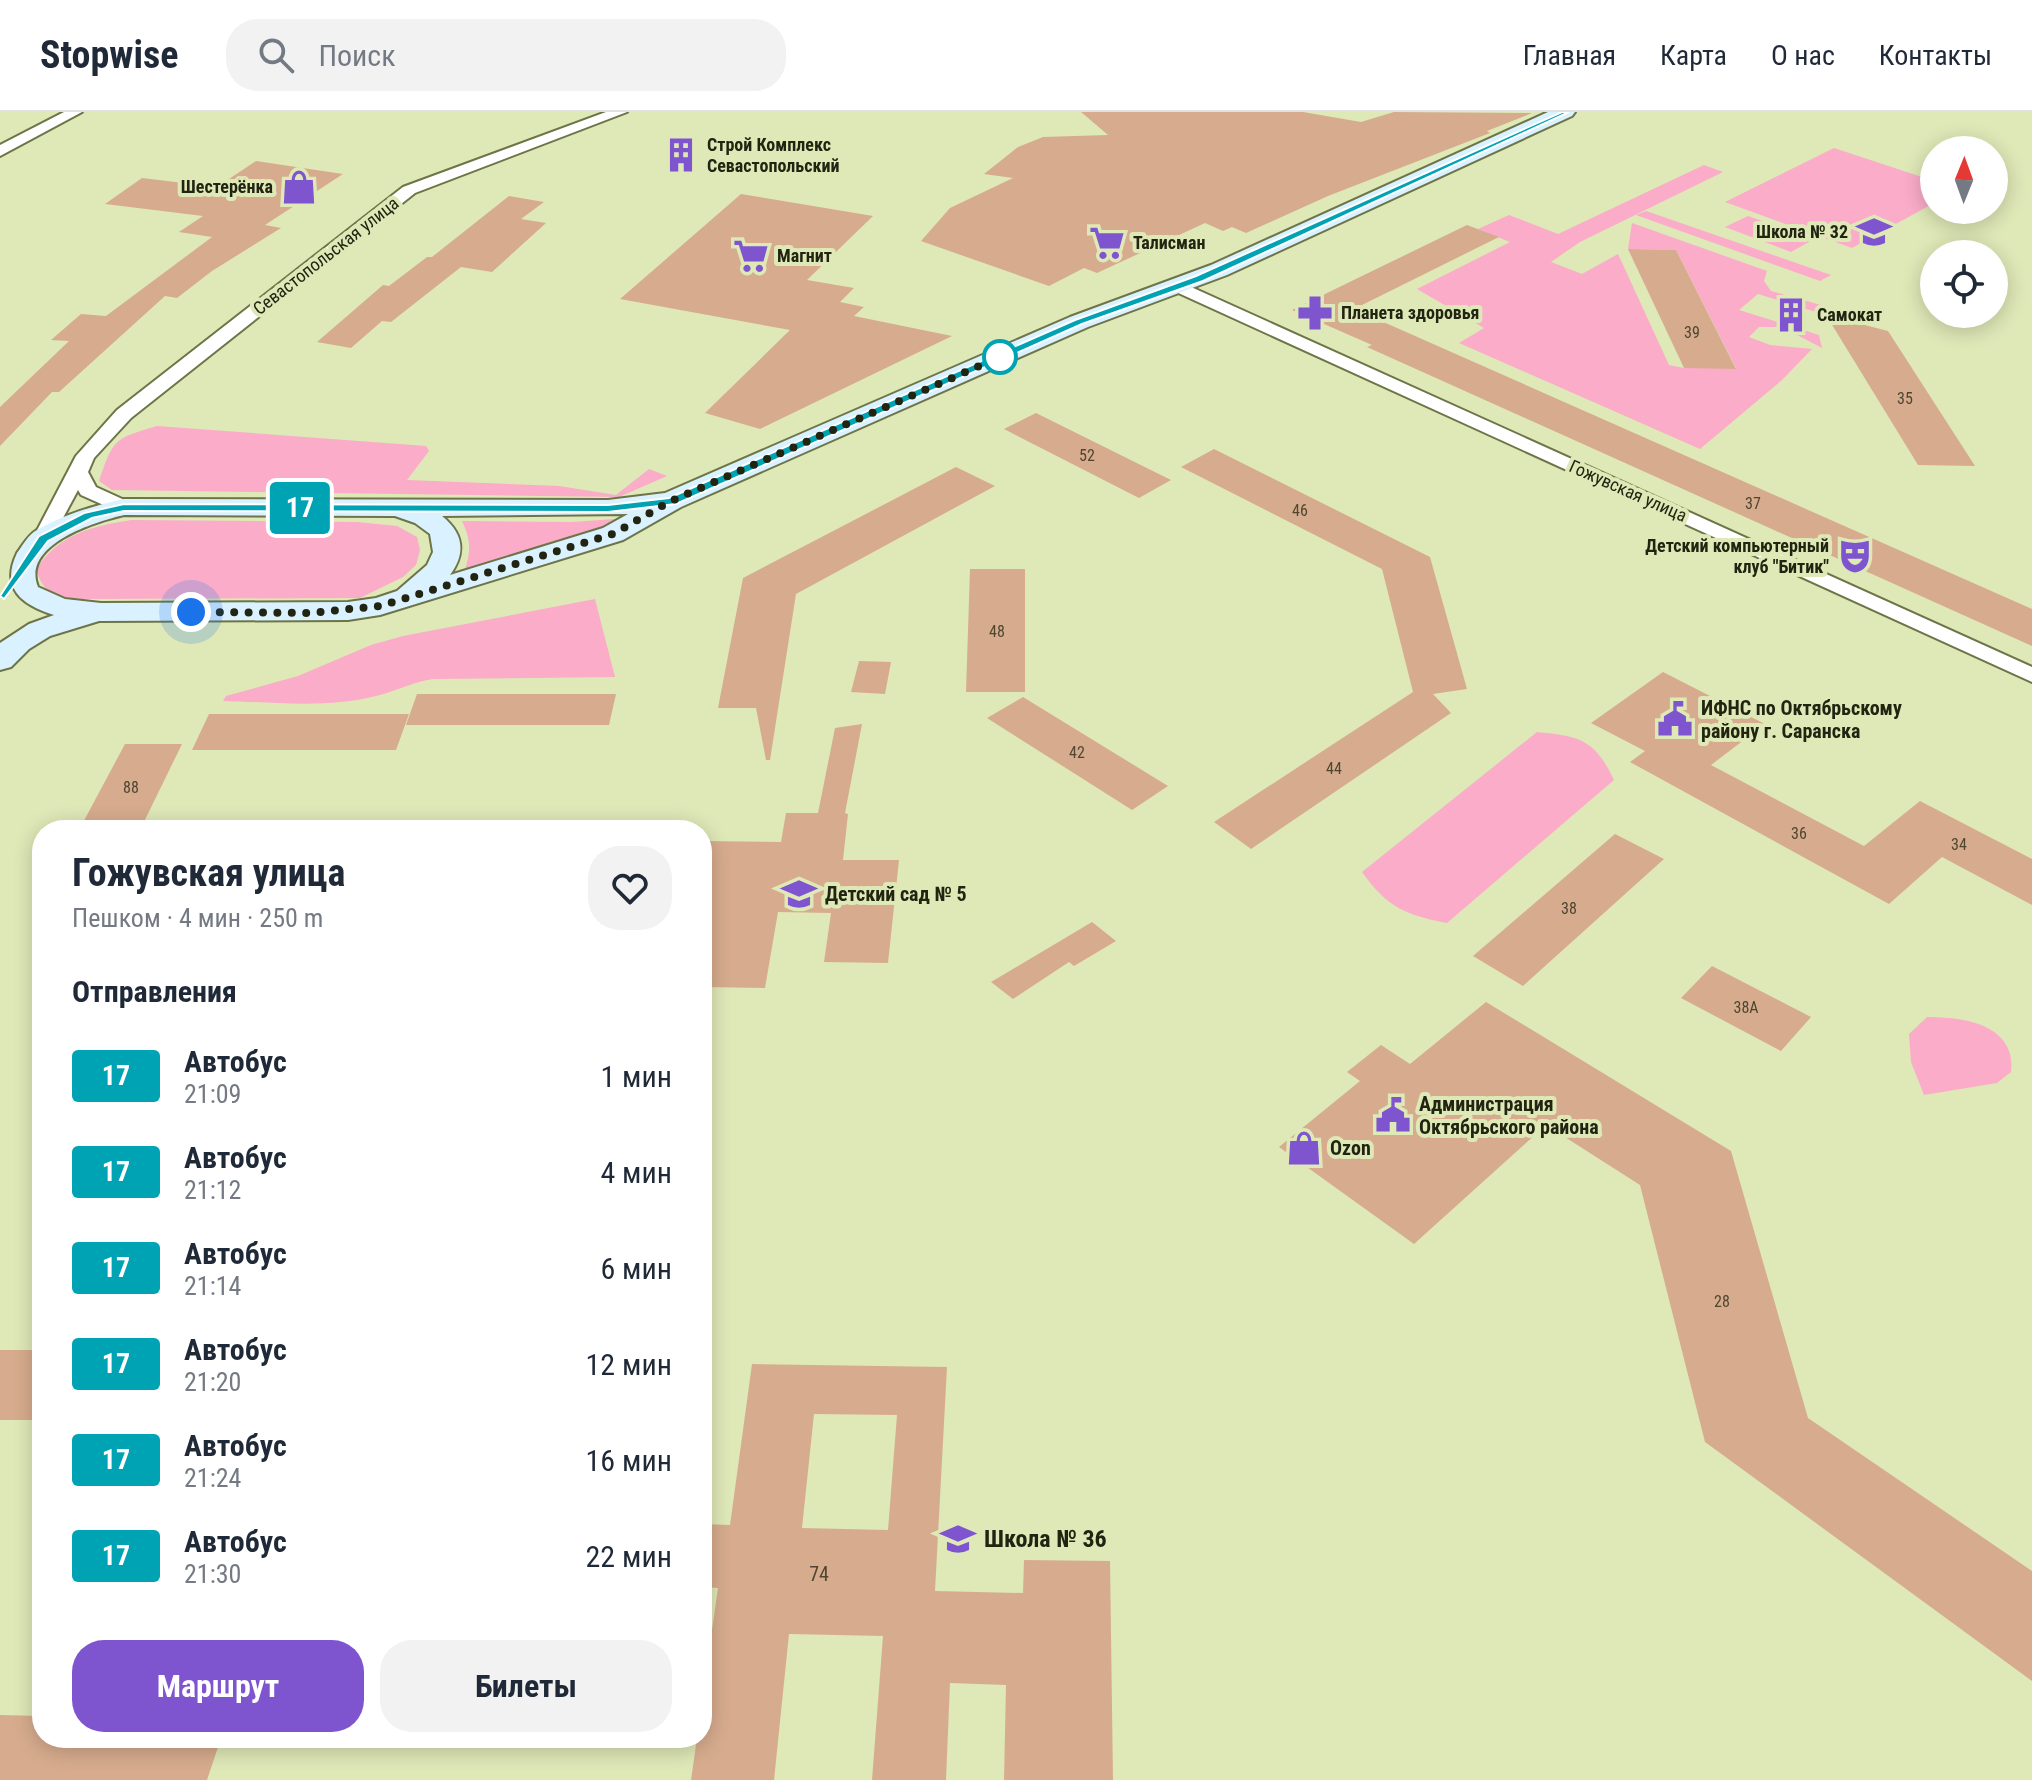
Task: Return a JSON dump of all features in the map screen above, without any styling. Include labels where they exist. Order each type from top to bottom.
[{"type":"street","points":[[0,151],[75,112]]},
{"type":"street","name":"Севастопольская улица","points":[[43,538],[86,456],[124,414],[409,190],[620,112]]},
{"type":"street","points":[[22,565],[20,579],[25,592],[39,601],[63,608],[101,612],[310,613],[380,606],[613,534],[671,501],[1079,322],[1180,287],[1565,112]]},
{"type":"street","name":"Гожувская улица","points":[[1180,287],[2032,675]]},
{"type":"street","points":[[78,472],[88,491],[124,507]]},
{"type":"street","points":[[0,596],[43,538],[88,515],[124,507],[608,508],[671,501]]},
{"type":"street","points":[[380,606],[406,595],[430,579],[443,563],[448,548],[445,533],[433,520],[414,513],[382,509]]},
{"type":"street","points":[[0,661],[36,631],[65,619],[101,612]]},
{"type":"shaded area","points":[[1834,148],[1920,176],[1920,211],[1852,248],[1725,202]]},
{"type":"shaded area","points":[[1704,165],[1723,172],[1580,242],[1551,262],[1582,274],[1618,254],[1669,365],[1684,368],[1736,368],[1676,250],[1628,249],[1632,223],[1767,271],[1764,281],[1771,291],[1821,305],[1816,312],[1758,294],[1739,310],[1819,335],[1822,348],[1782,327],[1759,327],[1749,337],[1770,345],[1812,349],[1782,380],[1700,449],[1459,343],[1484,328],[1417,289],[1510,242],[1478,229],[1509,215],[1558,234]]},
{"type":"shaded area","points":[[1646,211],[1831,275],[1820,281],[1636,215]]},
{"type":"shaded area","points":[[1748,216],[1814,239],[1791,252],[1725,227]]},
{"type":"shaded area","points":[[157,426],[426,446],[429,451],[407,480],[559,486],[616,495],[649,469],[667,476],[619,497],[112,490],[99,481],[108,456],[118,442]]},
{"type":"shaded area","points":[[629,518],[465,570],[469,545],[462,521],[572,522]]},
{"type":"shaded area","points":[[131,520],[357,522],[397,526],[417,537],[420,550],[416,565],[403,577],[360,598],[81,599],[52,594],[44,586],[36,570],[54,548],[89,529]]},
{"type":"shaded area","points":[[595,599],[615,677],[433,679],[380,695],[341,702],[223,701],[226,696],[298,676],[371,645],[403,636]]},
{"type":"shaded area","points":[[1537,732],[1584,742],[1600,756],[1614,780],[1447,923],[1408,913],[1380,894],[1362,872]]},
{"type":"shaded area","points":[[1927,1017],[1956,1019],[1984,1026],[2005,1043],[2011,1072],[1997,1083],[1924,1095],[1911,1062],[1909,1034]]},
{"type":"building","points":[[1081,112],[1303,112],[1361,122],[1394,112],[1532,113],[1246,233],[1232,227],[1223,231],[1205,223],[1097,273],[1084,268],[1049,286],[921,241],[950,208],[1013,178],[984,174],[1018,147],[1043,137],[1108,135]]},
{"type":"building","points":[[256,161],[343,174],[265,225],[281,228],[212,271],[177,298],[165,296],[59,392],[52,392],[0,446],[0,407],[69,341],[51,340],[81,314],[106,316],[212,237],[179,232],[203,216],[105,204],[142,178],[217,187]]},
{"type":"building","points":[[741,194],[873,216],[807,280],[854,288],[840,302],[864,307],[854,316],[952,336],[760,429],[705,413],[790,330],[620,299]]},
{"type":"building","points":[[509,196],[544,202],[521,219],[546,223],[492,272],[461,267],[391,322],[382,321],[351,348],[317,342],[383,285],[389,286],[427,257],[432,257]]},
{"type":"building","points":[[1467,225],[1499,237],[1354,309],[2032,609],[2032,646],[1367,347],[1372,345],[1292,310]]},
{"type":"building","points":[[1628,249],[1676,250],[1736,369],[1684,368]]},
{"type":"building","points":[[1826,315],[1888,331],[1975,466],[1918,465]]},
{"type":"building","points":[[1036,413],[1171,480],[1139,498],[1004,429]]},
{"type":"building","points":[[1214,449],[1430,557],[1467,689],[1433,694],[1451,713],[1251,849],[1214,822],[1413,692],[1382,569],[1181,467]]},
{"type":"building","points":[[956,467],[995,486],[796,594],[770,760],[766,760],[756,708],[718,708],[743,578]]},
{"type":"building","points":[[970,569],[1025,569],[1025,692],[966,692]]},
{"type":"building","points":[[859,661],[891,662],[885,694],[851,692]]},
{"type":"building","points":[[1663,672],[1765,724],[1711,765],[1864,846],[1920,801],[2032,859],[2032,905],[1942,857],[1889,904],[1630,762],[1645,751],[1591,723]]},
{"type":"building","points":[[417,694],[616,694],[609,725],[406,725]]},
{"type":"building","points":[[1023,697],[1168,786],[1132,810],[987,718]]},
{"type":"building","points":[[209,714],[409,714],[396,750],[192,750]]},
{"type":"building","name":"Детский сад № 5","points":[[862,724],[845,813],[848,814],[843,860],[899,860],[888,963],[824,962],[831,913],[778,912],[765,988],[712,987],[712,841],[781,842],[786,813],[818,813],[835,728]]},
{"type":"building","points":[[125,744],[182,744],[145,820],[84,820]]},
{"type":"building","points":[[1615,834],[1664,859],[1523,986],[1473,956]]},
{"type":"building","points":[[1092,922],[1116,941],[1074,966],[1069,962],[1013,999],[991,982]]},
{"type":"building","points":[[1712,966],[1811,1017],[1781,1051],[1681,998]]},
{"type":"building","points":[[1486,1002],[1731,1151],[1808,1418],[2032,1571],[2032,1681],[1705,1442],[1640,1185],[1546,1125],[1414,1244],[1279,1147],[1360,1081],[1347,1072],[1381,1045],[1410,1064]]},
{"type":"building","points":[[0,1350],[32,1350],[32,1420],[0,1420]]},
{"type":"building","points":[[752,1364],[947,1367],[935,1591],[1023,1593],[1024,1560],[1110,1561],[1113,1780],[1004,1780],[1006,1685],[950,1683],[946,1780],[872,1780],[883,1636],[789,1634],[774,1780],[691,1780],[696,1748],[712,1748],[712,1630],[718,1588],[712,1588],[712,1524],[730,1525]],"holes":[[[814,1414],[897,1415],[888,1530],[802,1528]]]},
{"type":"building","points":[[0,1715],[32,1716],[32,1748],[218,1748],[207,1780],[0,1780]]},
{"type":"bus line","name":"17","points":[[0,596],[43,538],[88,515],[124,507],[608,508],[671,501],[1079,322],[1180,287],[1565,112]]},
{"type":"place","name":"Строй Комплекс Севастопольский","points":[[681,155]]},
{"type":"place","name":"Шестерёнка","points":[[299,187]]},
{"type":"place","name":"Школа № 32","points":[[1874,232]]},
{"type":"place","name":"Талисман","points":[[1107,243]]},
{"type":"place","name":"Магнит","points":[[751,256]]},
{"type":"place","name":"Планета здоровья","points":[[1315,313]]},
{"type":"place","name":"Самокат","points":[[1791,315]]},
{"type":"place","name":"Детский компьютерный клуб \"Битик\"","points":[[1855,556]]},
{"type":"place","name":"ИФНС по Октябрьскому району г. Саранска","points":[[1675,719]]},
{"type":"place","name":"Детский сад № 5","points":[[799,894]]},
{"type":"place","name":"Администрация Октябрьского района","points":[[1393,1115]]},
{"type":"place","name":"Ozon","points":[[1304,1148]]},
{"type":"place","name":"Школа № 36","points":[[958,1539]]},
{"type":"route","points":[[191,612],[310,613],[380,606],[613,534],[671,501],[1000,357]]}]
